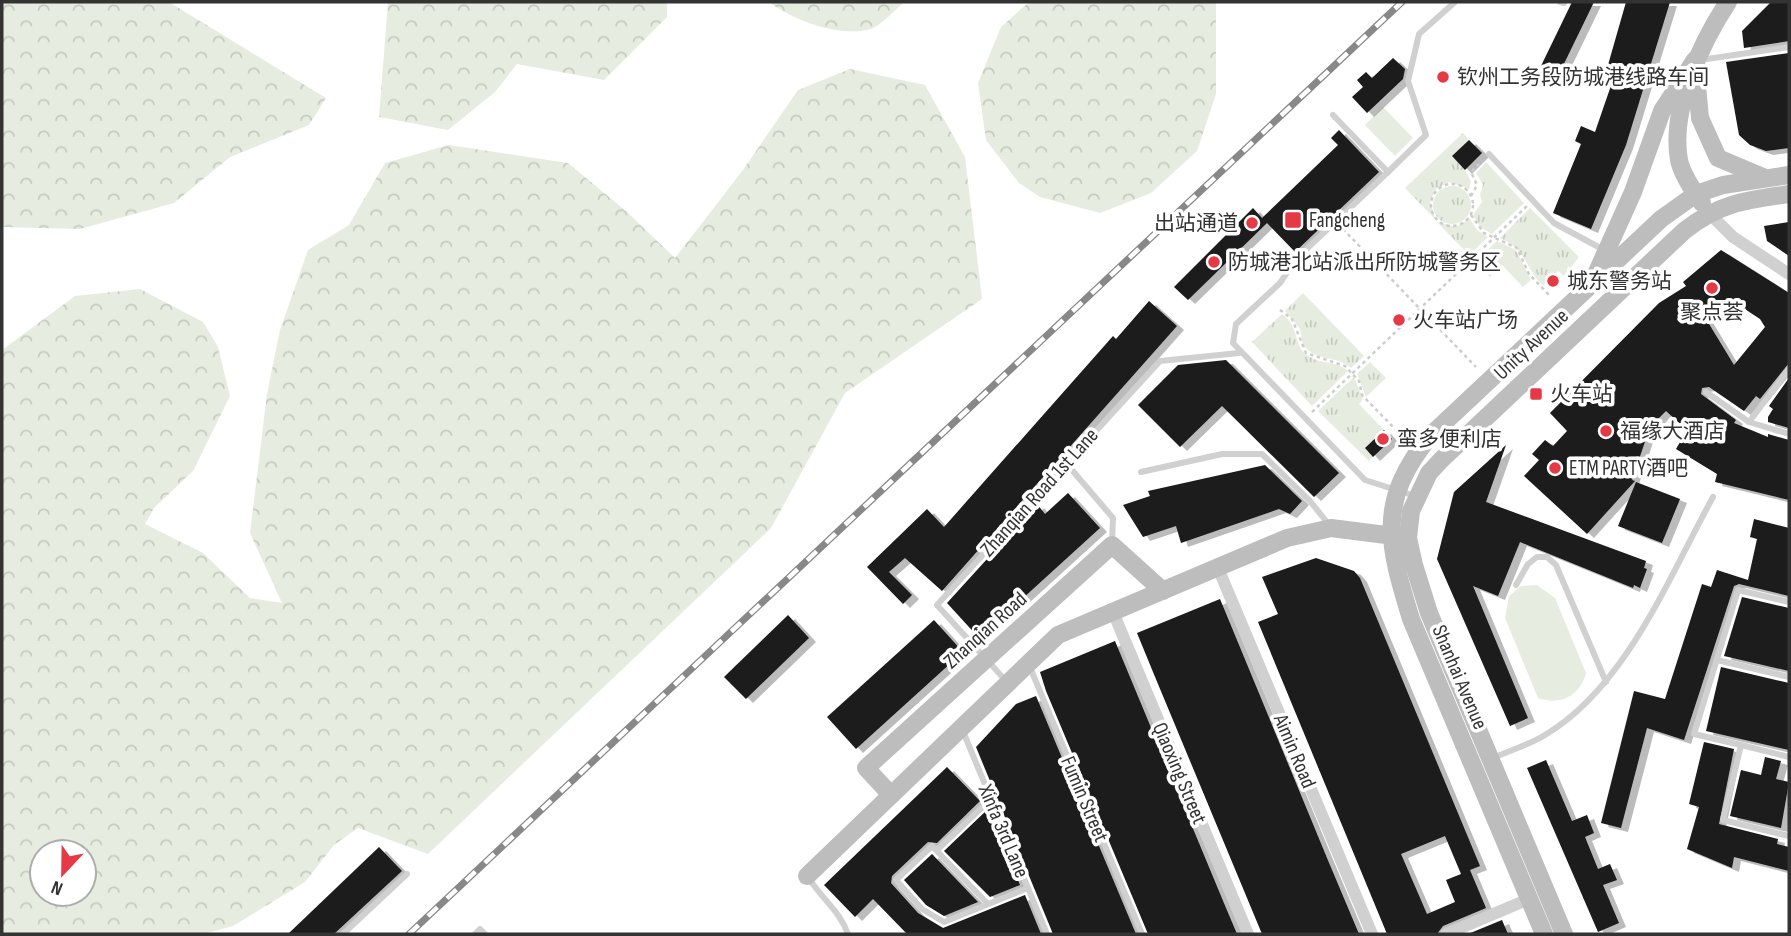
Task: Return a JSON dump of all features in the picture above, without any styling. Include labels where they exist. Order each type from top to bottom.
[{"type":"main road","points":[[1612,257],[1662,111],[1728,2]]},
{"type":"main road","points":[[1695,60],[1699,118],[1718,158],[1741,170],[1766,178]]},
{"type":"main road","points":[[1695,60],[1681,113],[1679,159],[1708,212]]},
{"type":"main road","points":[[1612,257],[1696,194],[1723,185],[1789,175]]},
{"type":"main road","name":"Unity Avenue","points":[[1448,453],[1708,212],[1737,202],[1789,194]]},
{"type":"main road","name":"Unity Avenue","points":[[1431,435],[1590,286],[1612,257]]},
{"type":"main road","name":"Shanhai Avenue","points":[[1431,435],[1411,462],[1398,491],[1390,535],[1396,570],[1411,619],[1544,934]]},
{"type":"main road","name":"Shanhai Avenue","points":[[1448,453],[1429,473],[1416,497],[1408,538],[1429,613],[1564,934]]},
{"type":"main road","points":[[807,876],[1058,635],[1287,538],[1331,527],[1408,538]]},
{"type":"main road","points":[[1112,545],[1163,591]]},
{"type":"main road","name":"Zhanqian Road","points":[[891,795],[866,768],[1112,545]]},
{"type":"street","points":[[1708,212],[1733,237],[1789,274]]},
{"type":"street","name":"Aimin Road","points":[[1218,568],[1372,934]]},
{"type":"street","name":"Qiaoxing Street","points":[[1113,612],[1248,934]]},
{"type":"street","points":[[1446,934],[1529,899]]},
{"type":"lane","points":[[1416,497],[1364,480],[1233,344],[1236,324],[1280,283],[1296,259],[1426,135],[1408,81],[1419,34],[1455,2]]},
{"type":"lane","points":[[1695,60],[1789,47]]},
{"type":"lane","points":[[1333,115],[1388,172]]},
{"type":"lane","points":[[1489,154],[1554,223],[1612,257]]},
{"type":"lane","name":"Zhanqian Road 1st Lane","points":[[1008,683],[937,605],[1160,362],[1239,353]]},
{"type":"lane","points":[[1749,422],[1789,369]]},
{"type":"lane","points":[[1706,392],[1749,422],[1789,434]]},
{"type":"lane","points":[[1141,472],[1222,454],[1262,454],[1310,501],[1331,527]]},
{"type":"lane","points":[[1066,463],[1113,518],[1112,545]]},
{"type":"lane","points":[[1473,766],[1544,736],[1575,713],[1606,682],[1633,642],[1713,497]]},
{"type":"lane","points":[[1516,585],[1528,564],[1536,557],[1547,557],[1556,565],[1606,682]]},
{"type":"lane","points":[[1789,602],[1738,590],[1694,734],[1789,757]]},
{"type":"lane","points":[[1717,660],[1789,677]]},
{"type":"lane","name":"Fumin Street","points":[[1028,664],[1142,934]]},
{"type":"lane","name":"Xinfa 3rd Lane","points":[[961,727],[1047,934]]},
{"type":"lane","points":[[1741,745],[1723,820],[1789,836]]},
{"type":"lane","points":[[937,850],[991,799]]},
{"type":"lane","points":[[988,904],[932,846],[896,880],[922,909],[944,922],[1028,888]]},
{"type":"lane","points":[[344,934],[407,874]]},
{"type":"lane","points":[[807,876],[819,895],[842,917],[848,934]]},
{"type":"lane","points":[[475,934],[480,929],[485,934]]},
{"type":"path","points":[[1489,154],[1471,172],[1477,185],[1471,196],[1471,215],[1478,228],[1517,248],[1529,274],[1550,296]]},
{"type":"path","points":[[1438,219],[1432,201],[1443,186],[1462,187],[1471,196]]},
{"type":"path","points":[[1304,419],[1533,200]]},
{"type":"path","points":[[1438,219],[1456,225],[1471,215]]},
{"type":"path","points":[[1434,223],[1438,219]]},
{"type":"path","points":[[1335,221],[1476,367]]},
{"type":"path","points":[[1280,310],[1292,319],[1306,352],[1323,360],[1339,362],[1353,373],[1359,381],[1362,395],[1403,437]]},
{"type":"green space","points":[[2,2],[169,2],[326,98],[309,125],[230,157],[174,203],[80,229],[2,227]]},
{"type":"green space","points":[[388,2],[667,2],[667,17],[604,80],[517,64],[495,92],[448,130],[379,117]]},
{"type":"green space","points":[[769,2],[905,2],[871,29],[845,31],[803,21]]},
{"type":"green space","points":[[1029,2],[1216,2],[1216,94],[1197,151],[1151,193],[1100,213],[1040,197],[1019,183],[986,140],[978,83],[1001,27]]},
{"type":"green space","points":[[850,69],[925,85],[965,157],[982,299],[845,393],[771,528],[428,854],[358,828],[334,845],[305,882],[233,926],[204,934],[2,934],[2,350],[75,296],[140,289],[203,322],[218,347],[230,396],[193,471],[154,508],[145,524],[203,553],[250,598],[282,603],[250,533],[267,394],[280,330],[308,250],[349,225],[385,163],[449,145],[568,163],[627,212],[675,258],[743,170],[798,90]]},
{"type":"green space","points":[[1383,107],[1413,138],[1395,156],[1365,125]]},
{"type":"green space","points":[[1463,133],[1469,140],[1452,156],[1465,170],[1471,182],[1469,189],[1449,182],[1436,189],[1430,201],[1435,219],[1405,188]]},
{"type":"green space","points":[[1486,162],[1524,203],[1492,234],[1480,227],[1473,215],[1482,202],[1480,194],[1483,185],[1476,173]]},
{"type":"green space","points":[[1452,186],[1465,192],[1471,205],[1465,218],[1452,224],[1439,218],[1433,205],[1439,192]]},
{"type":"green space","points":[[1530,208],[1579,257],[1564,276],[1558,271],[1543,286],[1515,247],[1500,238]]},
{"type":"green space","points":[[1470,219],[1477,230],[1488,237],[1469,255],[1437,222],[1456,227]]},
{"type":"green space","points":[[1497,241],[1516,250],[1531,280],[1523,287],[1502,265],[1490,277],[1475,261]]},
{"type":"green space","points":[[1303,293],[1364,356],[1351,368],[1339,361],[1314,354],[1303,345],[1300,329],[1285,311]]},
{"type":"green space","points":[[1282,314],[1292,324],[1300,346],[1307,355],[1348,371],[1312,406],[1252,342]]},
{"type":"green space","points":[[1370,362],[1386,378],[1366,397],[1357,374]]},
{"type":"green space","points":[[1354,377],[1363,399],[1359,404],[1384,430],[1365,448],[1373,457],[1369,461],[1318,411]]},
{"type":"green space","points":[[1537,585],[1555,598],[1586,673],[1579,688],[1561,700],[1538,698],[1505,618],[1509,596],[1521,586]]},
{"type":"building","points":[[1572,2],[1594,2],[1558,76],[1540,68]]},
{"type":"building","points":[[1626,2],[1670,2],[1626,145],[1591,229],[1553,213],[1581,144],[1575,141],[1581,126],[1595,132],[1615,74],[1606,72]]},
{"type":"building","points":[[1771,2],[1789,2],[1789,41],[1744,48],[1742,31]]},
{"type":"building","points":[[1789,53],[1789,148],[1766,151],[1750,145],[1739,135],[1726,62]]},
{"type":"building","points":[[1393,58],[1405,69],[1403,79],[1367,113],[1352,97],[1363,87],[1357,80],[1366,72],[1372,78]]},
{"type":"building","points":[[1339,130],[1379,172],[1295,252],[1267,223],[1188,300],[1174,287],[1253,208],[1262,218],[1338,145],[1331,138]]},
{"type":"building","points":[[1469,140],[1482,153],[1465,170],[1452,156]]},
{"type":"building","points":[[1789,222],[1789,256],[1767,241],[1764,226]]},
{"type":"building","points":[[1721,250],[1789,293],[1789,363],[1760,399],[1756,396],[1744,411],[1709,387],[1702,388],[1701,394],[1736,420],[1734,423],[1768,437],[1768,434],[1789,440],[1789,500],[1715,482],[1717,474],[1676,449],[1687,430],[1666,411],[1650,427],[1632,480],[1635,481],[1587,534],[1524,476],[1539,460],[1532,454],[1545,440],[1553,446],[1567,431],[1550,413],[1659,303],[1686,286],[1683,282]],"holes":[[[1731,300],[1760,319],[1765,327],[1734,365],[1706,319]]]},
{"type":"building","points":[[1149,301],[1177,326],[942,591],[905,558],[889,572],[912,595],[903,604],[867,567],[927,509],[944,527],[1113,336],[1116,339]]},
{"type":"building","points":[[1226,360],[1339,473],[1314,497],[1222,406],[1180,447],[1138,405],[1178,365]]},
{"type":"building","points":[[1789,378],[1789,428],[1768,422],[1768,417],[1773,409],[1769,406]]},
{"type":"building","points":[[1384,430],[1392,439],[1373,457],[1365,448]]},
{"type":"building","points":[[1506,445],[1486,502],[1646,561],[1644,568],[1647,569],[1640,588],[1634,585],[1633,588],[1520,542],[1498,596],[1473,586],[1528,718],[1510,726],[1437,559],[1454,492]]},
{"type":"building","points":[[1265,465],[1302,501],[1290,514],[1279,509],[1181,543],[1176,526],[1143,537],[1123,505],[1150,496],[1148,491]]},
{"type":"building","points":[[1636,482],[1680,499],[1662,543],[1618,526]]},
{"type":"building","points":[[1068,493],[1100,528],[979,638],[947,603],[1037,504],[1045,514]]},
{"type":"building","points":[[1754,519],[1789,528],[1789,596],[1739,584],[1734,586],[1684,740],[1647,728],[1621,828],[1601,823],[1634,691],[1665,699],[1702,584],[1711,587],[1717,570],[1748,580],[1757,539],[1750,537]]},
{"type":"building","points":[[1316,558],[1354,571],[1360,578],[1480,866],[1470,870],[1486,908],[1443,926],[1437,934],[1387,934],[1258,622],[1278,614],[1262,577]],"holes":[[[1445,836],[1461,874],[1446,880],[1455,902],[1427,914],[1401,854]]]},
{"type":"building","points":[[1742,597],[1789,608],[1789,671],[1724,656]]},
{"type":"building","points":[[1220,599],[1359,934],[1262,934],[1153,672],[1137,633]]},
{"type":"building","points":[[788,615],[809,638],[746,699],[724,677]]},
{"type":"building","points":[[934,620],[963,652],[856,749],[827,717]]},
{"type":"building","points":[[1115,641],[1237,934],[1148,934],[1046,691],[1040,672]]},
{"type":"building","points":[[1721,667],[1789,683],[1789,750],[1706,731]]},
{"type":"building","points":[[1036,696],[1136,934],[1053,934],[976,747],[1016,704]]},
{"type":"building","points":[[1704,742],[1734,749],[1719,824],[1778,839],[1777,844],[1789,847],[1789,871],[1734,857],[1732,868],[1687,849],[1699,807],[1689,804]]},
{"type":"building","points":[[1765,757],[1781,761],[1776,779],[1789,782],[1781,828],[1730,816],[1741,770],[1761,775]]},
{"type":"building","points":[[1546,760],[1572,821],[1587,815],[1594,833],[1585,837],[1598,869],[1610,864],[1617,880],[1603,885],[1619,923],[1598,932],[1527,768]]},
{"type":"building","points":[[947,767],[980,801],[937,843],[928,842],[892,876],[891,883],[918,913],[943,928],[1025,895],[1041,934],[907,934],[873,899],[855,917],[824,885]]},
{"type":"building","points":[[988,809],[1020,885],[990,897],[944,851]]},
{"type":"building","points":[[379,847],[402,871],[334,934],[288,934]]},
{"type":"building","points":[[932,854],[978,902],[944,916],[926,905],[904,880]]},
{"type":"building","points":[[1502,920],[1508,934],[1468,934]]},
{"type":"railway","points":[[409,934],[1402,2]]},
{"type":"place","name":"钦州工务段防城港线路车间","points":[[1443,77]]},
{"type":"place","name":"Fangcheng","points":[[1293,220]]},
{"type":"place","name":"出站通道","points":[[1252,223]]},
{"type":"place","name":"防城港北站派出所防城警务区","points":[[1214,262]]},
{"type":"place","name":"城东警务站","points":[[1553,281]]},
{"type":"place","name":"聚点荟","points":[[1712,288]]},
{"type":"place","name":"火车站广场","points":[[1399,320]]},
{"type":"place","name":"火车站","points":[[1536,394]]},
{"type":"place","name":"福缘大酒店","points":[[1606,431]]},
{"type":"place","name":"蛮多便利店","points":[[1383,439]]},
{"type":"place","name":"ETM PARTY酒吧","points":[[1555,468]]}]
